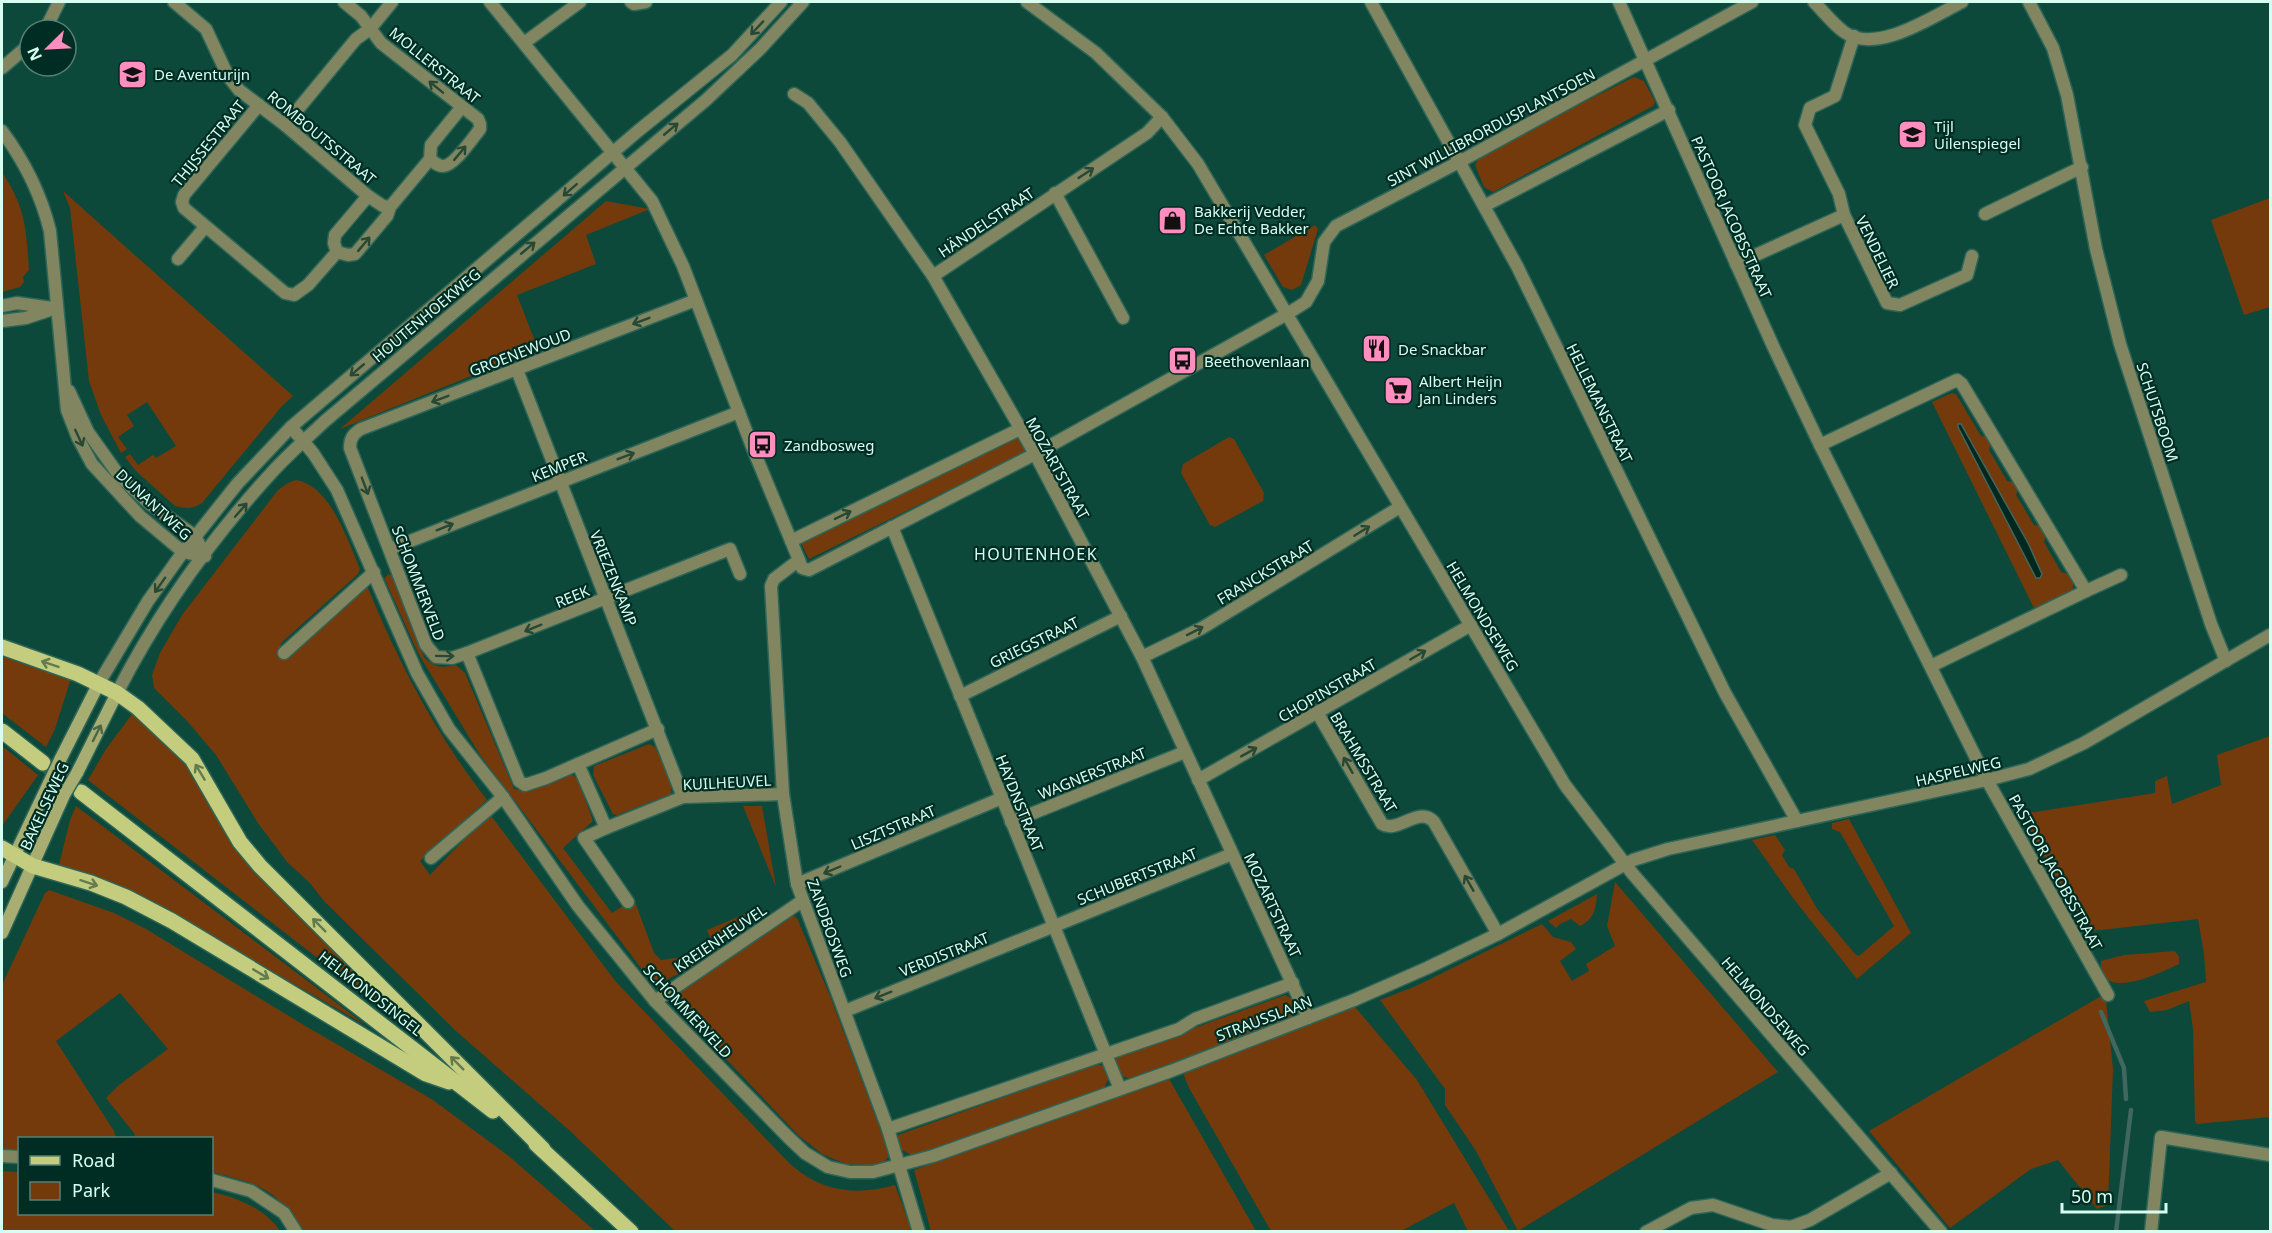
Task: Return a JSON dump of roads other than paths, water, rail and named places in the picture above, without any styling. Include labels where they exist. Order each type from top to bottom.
[{"type":"main road","points":[[2,647],[99,683],[117,693],[165,731],[192,759],[240,842],[260,866],[543,1149]]},
{"type":"main road","name":"BAKELSEWEG","points":[[2,882],[8,852],[49,783],[99,683]]},
{"type":"main road","name":"BAKELSEWEG","points":[[2,933],[64,795],[117,693]]},
{"type":"main road","points":[[2,731],[43,763]]},
{"type":"main road","name":"HELMONDSINGEL","points":[[81,792],[543,1149],[631,1232]]},
{"type":"main road","points":[[8,852],[33,866],[91,883],[145,907],[426,1074],[460,1085]]},
{"type":"street","points":[[53,18],[59,2]]},
{"type":"street","name":"ROMBOUTSSTRAAT","points":[[174,2],[206,29],[228,76],[239,90],[285,125],[368,196],[382,206],[390,207]]},
{"type":"street","name":"MOLLERSTRAAT","points":[[344,2],[361,16],[381,44],[478,119],[480,129],[452,162],[445,166],[438,165],[430,159]]},
{"type":"street","points":[[285,125],[356,39],[370,28],[392,2]]},
{"type":"street","points":[[490,2],[652,201],[696,300],[802,568],[809,570],[1035,454],[1287,314]]},
{"type":"street","points":[[524,43],[580,2]]},
{"type":"street","points":[[631,2],[634,4],[646,2]]},
{"type":"street","name":"HOUTENHOEKWEG","points":[[99,683],[148,602],[195,536],[238,483],[291,427],[614,152],[732,55],[782,2]]},
{"type":"street","name":"HOUTENHOEKWEG","points":[[117,693],[163,611],[187,576],[275,469],[421,338],[706,100],[746,63],[803,2]]},
{"type":"street","name":"HELMONDSEWEG","points":[[1027,2],[1096,54],[1162,117],[1198,164],[1565,785],[1625,864],[1941,1232]]},
{"type":"street","name":"HELLEMANSTRAAT","points":[[1371,2],[1517,266],[1725,693],[1797,820]]},
{"type":"street","name":"PASTOOR JACOBSSTRAAT","points":[[1618,2],[1820,445],[1987,780],[2108,995]]},
{"type":"street","name":"SINT WILLIBRORDUSPLANTSOEN","points":[[1287,314],[1306,302],[1318,281],[1324,242],[1336,226],[1459,162],[1752,2]]},
{"type":"street","points":[[1814,2],[1844,33],[1880,39],[1900,33],[1962,2]]},
{"type":"street","name":"SCHUTSBOOM","points":[[2030,2],[2053,48],[2067,95],[2096,249],[2120,344],[2211,624],[2226,661]]},
{"type":"street","name":"VENDELIER","points":[[1854,36],[1834,96],[1810,108],[1805,124],[1839,194],[1844,215],[1887,303],[1900,305],[1967,275],[1972,256]]},
{"type":"street","points":[[2,68],[18,54]]},
{"type":"street","name":"MOZARTSTRAAT","points":[[794,94],[808,103],[840,142],[933,276],[1035,454],[1142,657],[1308,1018]]},
{"type":"street","name":"THIJSSESTRAAT","points":[[259,105],[184,195],[183,208],[285,293],[294,295],[308,285],[337,252]]},
{"type":"street","points":[[368,196],[335,235],[334,243],[337,252],[355,254],[430,159],[431,145],[461,108]]},
{"type":"street","points":[[1484,206],[1669,110]]},
{"type":"street","name":"HÄNDELSTRAAT","points":[[933,276],[1147,133],[1162,117]]},
{"type":"street","name":"DUNANTWEG","points":[[2,131],[31,177],[45,209],[50,231],[67,410],[78,438],[92,464],[140,516],[183,552],[205,556]]},
{"type":"street","points":[[1985,214],[2082,167]]},
{"type":"street","name":"HÄNDELSTRAAT","points":[[1055,193],[1123,318]]},
{"type":"street","name":"VENDELIER","points":[[1736,264],[1844,215]]},
{"type":"street","points":[[178,259],[205,227]]},
{"type":"street","name":"GROENEWOUD","points":[[356,432],[696,300]]},
{"type":"street","points":[[2,306],[17,303],[56,308]]},
{"type":"street","points":[[2,321],[26,318],[56,308]]},
{"type":"street","name":"VRIEZENKAMP","points":[[517,370],[683,797]]},
{"type":"street","points":[[1820,445],[1957,380],[1962,384],[2086,591]]},
{"type":"street","name":"DUNANTWEG","points":[[64,382],[88,432],[120,477],[150,504],[195,536],[205,556]]},
{"type":"street","name":"KEMPER","points":[[390,549],[739,412]]},
{"type":"street","name":"SCHOMMERVELD","points":[[291,427],[304,441],[337,490],[422,682],[449,729],[503,797],[579,906],[655,1001],[805,1153],[839,1171],[873,1172],[900,1167]]},
{"type":"street","points":[[791,541],[1020,429]]},
{"type":"street","name":"SCHOMMERVELD","points":[[356,432],[352,436],[350,448],[431,653],[443,658],[467,653]]},
{"type":"street","name":"FRANCKSTRAAT","points":[[1142,657],[1202,628],[1400,507]]},
{"type":"street","name":"HAYDNSTRAAT","points":[[892,527],[1120,1089]]},
{"type":"street","name":"REEK","points":[[467,653],[664,573],[730,549],[740,574]]},
{"type":"street","name":"ZANDBOSWEG","points":[[799,560],[774,579],[771,586],[783,794],[797,884],[888,1129],[919,1232]]},
{"type":"street","points":[[284,653],[374,572]]},
{"type":"street","points":[[1931,666],[2121,575]]},
{"type":"street","name":"GRIEGSTRAAT","points":[[960,696],[1121,616]]},
{"type":"street","name":"CHOPINSTRAAT","points":[[1198,780],[1471,624]]},
{"type":"street","name":"HASPELWEG","points":[[1625,864],[1668,849],[2030,769],[2084,743],[2271,635]]},
{"type":"street","points":[[467,653],[516,777],[525,785],[658,729]]},
{"type":"street","name":"BRAHMSSTRAAT","points":[[1317,712],[1385,826],[1423,816],[1431,818],[1498,934]]},
{"type":"street","name":"WAGNERSTRAAT","points":[[1011,822],[1185,752]]},
{"type":"street","points":[[578,764],[606,828],[584,838],[628,902]]},
{"type":"street","name":"KUILHEUVEL","points":[[606,828],[683,797],[783,794]]},
{"type":"street","points":[[431,858],[503,797]]},
{"type":"street","name":"LISZTSTRAAT","points":[[797,884],[1002,798]]},
{"type":"street","name":"SCHUBERTSTRAAT","points":[[1054,925],[1232,854]]},
{"type":"street","name":"STRAUSSLAAN","points":[[900,1167],[1120,1089],[1308,1018],[1427,968],[1498,934],[1625,864]]},
{"type":"street","name":"KREIENHEUVEL","points":[[655,1001],[802,901]]},
{"type":"street","name":"VERDISTRAAT","points":[[845,1011],[1054,925]]},
{"type":"street","name":"STRAUSSLAAN","points":[[888,1129],[1003,1088],[1016,1087],[1179,1029],[1195,1018],[1293,983]]},
{"type":"street","points":[[2151,1232],[2161,1137],[2271,1155]]},
{"type":"street","points":[[2,1156],[18,1157]]},
{"type":"street","points":[[1646,1232],[1691,1208],[1713,1205],[1772,1226],[1791,1227],[1810,1220],[1891,1173]]},
{"type":"street","points":[[213,1180],[251,1191],[284,1213],[296,1232]]},
{"type":"water","points":[[1958,424],[1961,424],[2028,543],[2042,574],[2040,578],[2036,578]]},
{"type":"waterway","points":[[2101,1012],[2124,1068],[2126,1099]]},
{"type":"waterway","points":[[2116,1232],[2131,1110]]},
{"type":"tunnel","points":[[43,763],[81,792]]},
{"type":"place","name":"De Aventurijn","points":[[133,74]]},
{"type":"place","name":"Tijl Uilenspiegel","points":[[1913,135]]},
{"type":"place","name":"Bakkerij Vedder, De Echte Bakker","points":[[1173,220]]},
{"type":"place","name":"De Snackbar","points":[[1377,349]]},
{"type":"place","name":"Beethovenlaan","points":[[1183,361]]},
{"type":"place","name":"Albert Heijn Jan Linders","points":[[1398,390]]},
{"type":"place","name":"Zandbosweg","points":[[763,445]]},
{"type":"district","name":"HOUTENHOEK","points":[[1036,554]]}]
